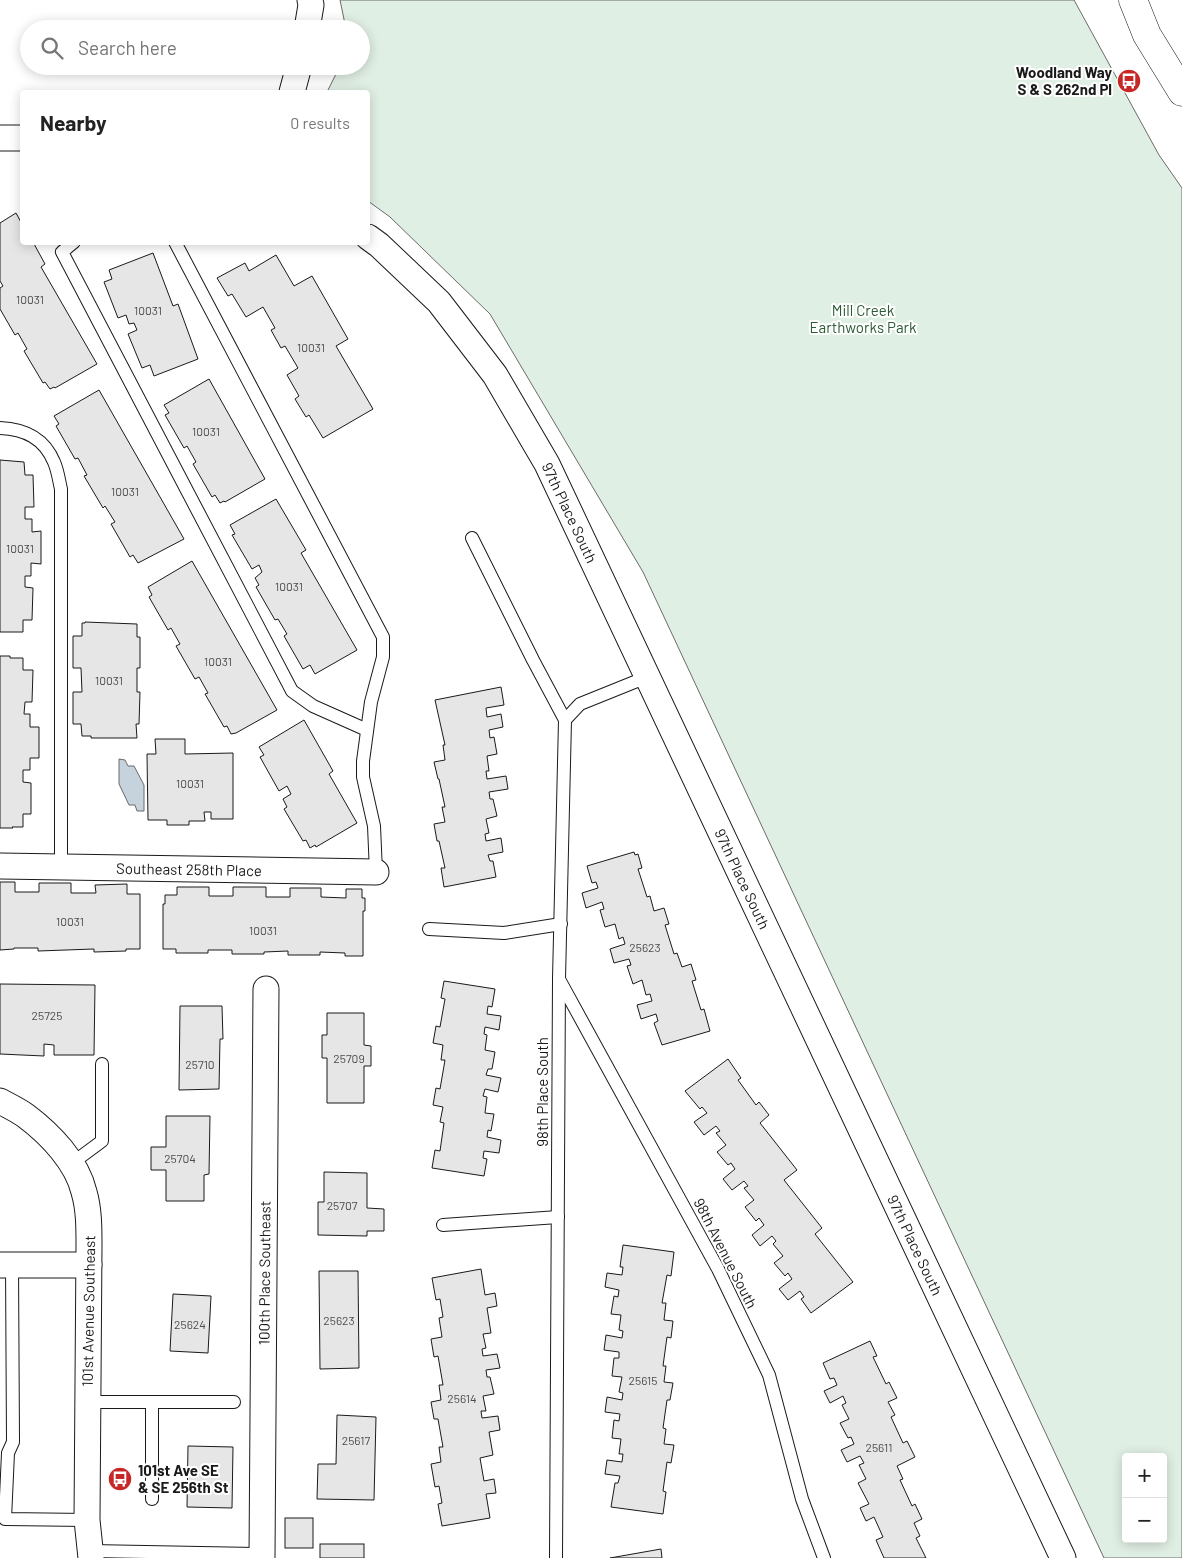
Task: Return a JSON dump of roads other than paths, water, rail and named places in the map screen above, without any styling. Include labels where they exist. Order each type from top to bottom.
[{"type":"street","points":[[309,20],[310,0]]},
{"type":"street","points":[[1133,0],[1146,35],[1182,92]]},
{"type":"street","points":[[293,90],[297,75]]},
{"type":"street","points":[[0,138],[20,138]]},
{"type":"street","name":"97th Place South","points":[[370,239],[439,302],[495,375],[547,464],[1063,1558]]},
{"type":"street","name":"Southeast 258th Place","points":[[0,866],[376,872]]},
{"type":"street","name":"100th Place Southeast","points":[[262,1556],[266,989]]},
{"type":"street","name":"101st Avenue Southeast","points":[[0,1101],[26,1116],[46,1132],[71,1164],[84,1190],[87,1204],[89,1219],[89,1265],[86,1520],[90,1555]]},
{"type":"street","points":[[6,1265],[89,1265]]},
{"type":"lane","points":[[70,245],[62,252],[292,691],[313,706],[367,730]]},
{"type":"lane","points":[[177,245],[383,638],[383,657],[371,702],[363,761],[363,777],[374,826],[376,872]]},
{"type":"lane","points":[[0,428],[27,432],[43,444],[54,462],[62,489],[61,867]]},
{"type":"lane","points":[[472,538],[565,720],[580,704],[647,676]]},
{"type":"lane","name":"98th Place South","points":[[556,1558],[559,980],[565,720]]},
{"type":"lane","points":[[429,929],[504,933],[561,924]]},
{"type":"lane","name":"98th Avenue South","points":[[559,980],[718,1268],[769,1375],[802,1499],[824,1558]]},
{"type":"lane","points":[[71,1164],[102,1141],[102,1064]]},
{"type":"lane","points":[[443,1225],[558,1217]]},
{"type":"lane","points":[[6,1265],[13,1442],[4,1450],[2,1520],[86,1520]]},
{"type":"lane","points":[[87,1402],[234,1402]]},
{"type":"lane","points":[[152,1402],[152,1499]]},
{"type":"lane","points":[[90,1555],[262,1556]]},
{"type":"place","name":"Woodland Way S & S 262nd Pl","points":[[1129,81]]},
{"type":"place","name":"101st Ave SE & SE 256th St","points":[[120,1479]]},
{"type":"park label","name":"Mill Creek Earthworks Park","points":[[863,318]]}]
